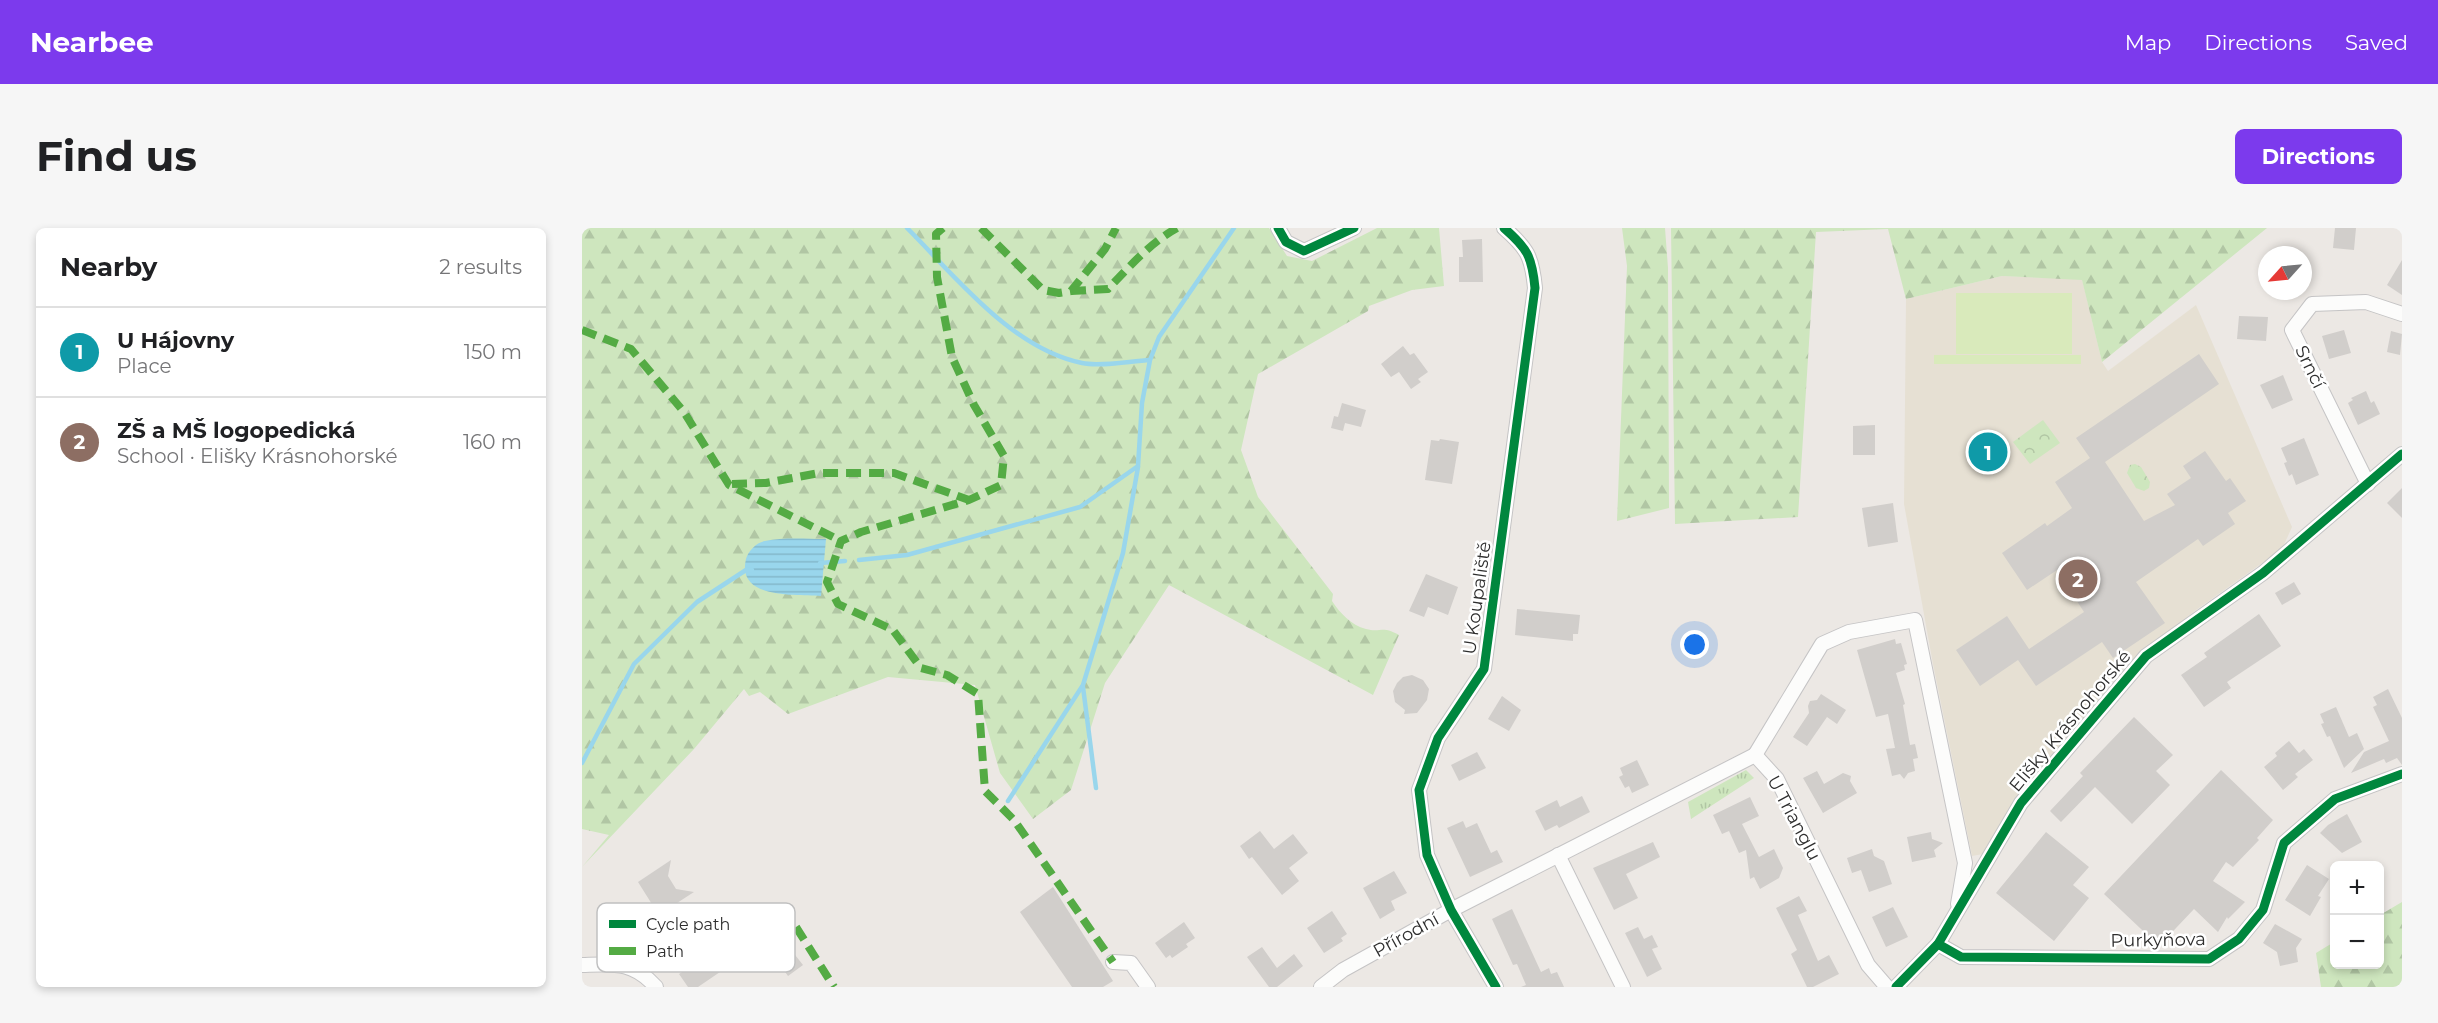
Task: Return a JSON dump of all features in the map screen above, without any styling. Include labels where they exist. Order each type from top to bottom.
[{"type":"street","points":[[1278,228],[1286,242],[1304,251],[1354,228]]},
{"type":"street","name":"U Koupaliště","points":[[1496,987],[1451,910],[1427,855],[1419,790],[1438,738],[1484,669],[1535,288],[1533,265],[1525,246],[1504,228]]},
{"type":"street","name":"Srnčí","points":[[2368,484],[2292,330],[2312,304],[2366,302],[2402,314]]},
{"type":"street","name":"Elišky Krásnohorské","points":[[1896,987],[1938,944],[2021,803],[2146,656],[2263,573],[2402,454]]},
{"type":"street","points":[[1755,755],[1822,644],[1849,632],[1915,620],[1965,862],[1956,914]]},
{"type":"street","name":"Přírodní","points":[[1321,987],[1343,970],[1451,910],[1755,755]]},
{"type":"street","name":"U Trianglu","points":[[1755,755],[1778,779],[1868,965],[1887,987]]},
{"type":"street","name":"Purkyňova","points":[[1938,944],[1961,957],[2209,959],[2240,939],[2263,910],[2284,843],[2335,799],[2402,774]]},
{"type":"street","points":[[1558,855],[1623,987]]},
{"type":"street","points":[[1113,963],[1131,963],[1148,987]]},
{"type":"street","points":[[582,966],[597,965]]},
{"type":"street","points":[[639,972],[656,987]]},
{"type":"shaded area","points":[[2002,276],[2082,279],[2102,362],[2108,371],[2196,305],[2292,527],[2282,549],[2196,610],[2123,669],[2022,791],[1983,854],[1972,856],[1933,664],[1904,504],[1906,299]]},
{"type":"green space","points":[[582,228],[1269,228],[1287,256],[1312,261],[1377,228],[1439,228],[1444,286],[1412,290],[1369,306],[1368,311],[1258,374],[1241,450],[1258,497],[1333,594],[1332,601],[1339,610],[1351,622],[1361,627],[1371,630],[1389,630],[1399,635],[1373,695],[1169,585],[1105,683],[1071,790],[1033,819],[1000,773],[975,685],[888,677],[788,714],[760,692],[749,696],[744,689],[694,749],[582,867],[609,835],[582,829]]},
{"type":"green space","points":[[1622,228],[1665,228],[1668,268],[1669,508],[1617,521],[1627,266]]},
{"type":"green space","points":[[1671,228],[2267,228],[2102,362],[2082,280],[2002,276],[1906,299],[1888,229],[1816,232],[1798,517],[1675,524]]},
{"type":"green space","points":[[1956,293],[2072,293],[2072,354],[1956,354]]},
{"type":"green space","points":[[1934,355],[2081,355],[2081,364],[1934,364]]},
{"type":"green space","points":[[2043,420],[2060,443],[2030,464],[2013,442]]},
{"type":"green space","points":[[2135,464],[2141,467],[2150,482],[2149,488],[2144,491],[2136,488],[2127,473],[2130,465]]},
{"type":"green space","points":[[1746,770],[1754,778],[1691,819],[1688,802]]},
{"type":"green space","points":[[2402,902],[2402,987],[2321,987],[2316,953],[2330,944],[2330,969],[2384,969],[2384,913]]},
{"type":"water","points":[[787,539],[826,539],[821,596],[771,592],[750,582],[745,572],[749,553],[762,542]]},
{"type":"building","points":[[2335,228],[2356,228],[2354,250],[2333,248]]},
{"type":"building","points":[[1482,239],[1483,282],[1459,282],[1459,257],[1463,257],[1462,240]]},
{"type":"building","points":[[2402,260],[2402,295],[2387,285]]},
{"type":"building","points":[[2239,316],[2268,317],[2266,341],[2237,339]]},
{"type":"building","points":[[2344,330],[2351,353],[2329,359],[2322,336]]},
{"type":"building","points":[[2391,331],[2402,334],[2400,355],[2387,352]]},
{"type":"building","points":[[1403,346],[1410,355],[1414,353],[1428,372],[1418,379],[1421,382],[1411,389],[1399,372],[1391,377],[1381,364]]},
{"type":"building","points":[[2199,354],[2219,384],[2105,462],[2144,521],[2175,505],[2167,494],[2191,478],[2183,466],[2205,451],[2226,481],[2230,478],[2246,501],[2228,513],[2235,524],[2203,546],[2198,539],[2136,582],[2165,623],[2113,658],[2102,642],[2036,686],[2018,660],[1980,686],[1956,650],[2007,616],[2029,649],[2084,612],[2057,570],[2027,590],[2002,553],[2045,523],[2047,526],[2072,508],[2055,482],[2090,458],[2076,438]]},
{"type":"building","points":[[2283,375],[2293,400],[2272,409],[2260,385]]},
{"type":"building","points":[[2366,391],[2371,403],[2374,401],[2380,414],[2358,425],[2348,403],[2353,400],[2351,398]]},
{"type":"building","points":[[1342,403],[1366,410],[1361,427],[1345,423],[1343,431],[1331,428],[1334,416],[1338,417]]},
{"type":"building","points":[[1875,425],[1875,455],[1853,455],[1853,426]]},
{"type":"building","points":[[2304,438],[2319,475],[2296,485],[2292,474],[2289,476],[2284,463],[2287,462],[2281,448]]},
{"type":"building","points":[[1440,439],[1459,442],[1452,484],[1425,480],[1431,440],[1439,441]]},
{"type":"building","points":[[2402,488],[2402,518],[2387,503]]},
{"type":"building","points":[[1893,503],[1898,542],[1868,547],[1862,508]]},
{"type":"building","points":[[1426,574],[1458,587],[1448,615],[1428,607],[1424,617],[1409,611]]},
{"type":"building","points":[[2294,582],[2301,594],[2282,605],[2275,593]]},
{"type":"building","points":[[1517,609],[1580,615],[1578,634],[1573,634],[1573,641],[1515,635]]},
{"type":"building","points":[[2259,614],[2281,646],[2227,682],[2231,688],[2204,707],[2181,675],[2207,657],[2204,653]]},
{"type":"building","points":[[1895,639],[1896,644],[1901,643],[1907,664],[1904,665],[1905,670],[1896,673],[1905,704],[1903,705],[1910,745],[1915,744],[1918,758],[1913,759],[1915,771],[1908,773],[1904,779],[1900,774],[1892,776],[1886,749],[1895,748],[1888,714],[1876,717],[1857,650]]},
{"type":"building","points":[[1412,675],[1423,680],[1429,689],[1427,700],[1417,713],[1404,714],[1405,710],[1395,702],[1393,691],[1403,677]]},
{"type":"building","points":[[2388,689],[2402,718],[2402,765],[2397,758],[2386,763],[2384,759],[2351,773],[2364,752],[2389,741],[2373,707],[2377,705],[2373,697]]},
{"type":"building","points":[[1821,694],[1846,710],[1837,724],[1827,717],[1807,746],[1793,737],[1809,713],[1810,701],[1817,700]]},
{"type":"building","points":[[1502,696],[1521,710],[1509,731],[1488,719]]},
{"type":"building","points":[[2336,707],[2349,737],[2357,733],[2364,749],[2344,768],[2330,736],[2327,737],[2321,724],[2324,723],[2320,714]]},
{"type":"building","points":[[2134,717],[2173,755],[2156,771],[2170,785],[2132,824],[2095,787],[2061,822],[2050,811],[2083,776],[2080,773]]},
{"type":"building","points":[[2289,741],[2299,753],[2304,749],[2313,760],[2295,774],[2298,777],[2283,790],[2264,767]]},
{"type":"building","points":[[1477,752],[1486,768],[1459,781],[1451,765]]},
{"type":"building","points":[[1637,760],[1649,785],[1632,793],[1629,786],[1625,788],[1619,777],[1623,775],[1620,768]]},
{"type":"building","points":[[2221,770],[2273,820],[2257,838],[2259,840],[2233,867],[2226,862],[2213,881],[2245,902],[2228,919],[2227,917],[2218,932],[2194,909],[2159,946],[2104,894]]},
{"type":"building","points":[[1817,771],[1824,784],[1843,773],[1851,776],[1850,781],[1857,793],[1823,813],[1803,778]]},
{"type":"building","points":[[1582,796],[1590,812],[1559,828],[1557,825],[1545,831],[1535,811],[1557,800],[1560,807]]},
{"type":"building","points":[[1750,797],[1759,816],[1742,824],[1759,857],[1774,849],[1783,868],[1779,878],[1760,889],[1754,877],[1750,879],[1746,850],[1739,853],[1729,831],[1722,834],[1713,815]]},
{"type":"building","points":[[2347,814],[2362,842],[2342,853],[2320,833],[2328,825]]},
{"type":"building","points":[[1463,821],[1466,828],[1477,823],[1491,853],[1497,850],[1503,862],[1470,877],[1447,828]]},
{"type":"building","points":[[1260,831],[1274,849],[1293,834],[1308,853],[1289,868],[1299,881],[1282,895],[1252,857],[1249,859],[1240,846]]},
{"type":"building","points":[[1931,832],[1932,839],[1943,843],[1934,850],[1936,857],[1912,862],[1907,837]]},
{"type":"building","points":[[2046,832],[2089,867],[2073,885],[2089,898],[2054,941],[1996,893]]},
{"type":"building","points":[[1653,842],[1660,857],[1626,874],[1638,898],[1614,910],[1593,868]]},
{"type":"building","points":[[1872,849],[1874,856],[1884,861],[1892,884],[1869,892],[1861,870],[1852,873],[1847,858]]},
{"type":"building","points":[[671,860],[668,876],[676,889],[694,892],[677,903],[651,903],[638,882]]},
{"type":"building","points":[[2307,865],[2329,879],[2318,896],[2321,897],[2310,916],[2285,900]]},
{"type":"building","points":[[1394,871],[1407,893],[1391,901],[1395,910],[1380,919],[1363,888]]},
{"type":"building","points":[[1053,887],[1113,981],[1103,987],[1072,987],[1020,912]]},
{"type":"building","points":[[1799,896],[1807,911],[1798,915],[1818,961],[1829,955],[1839,974],[1813,987],[1807,987],[1791,954],[1797,950],[1776,908]]},
{"type":"building","points":[[1893,907],[1908,937],[1886,947],[1872,917]]},
{"type":"building","points":[[1512,909],[1541,972],[1549,968],[1551,974],[1557,972],[1564,987],[1521,987],[1526,985],[1517,964],[1513,965],[1492,919]]},
{"type":"building","points":[[1332,911],[1347,934],[1341,938],[1343,941],[1324,953],[1307,928]]},
{"type":"building","points":[[1184,922],[1195,938],[1186,944],[1188,947],[1172,958],[1170,955],[1166,958],[1155,943]]},
{"type":"building","points":[[2275,924],[2302,939],[2296,948],[2298,962],[2280,966],[2277,952],[2263,943]]},
{"type":"building","points":[[1638,927],[1644,939],[1652,935],[1658,947],[1652,949],[1662,969],[1647,977],[1625,933]]},
{"type":"building","points":[[1262,947],[1277,968],[1294,954],[1303,966],[1277,987],[1269,987],[1247,957]]},
{"type":"building","points":[[795,955],[803,965],[795,971]]},
{"type":"building","points":[[682,972],[720,972],[698,987],[688,987],[679,974]]},
{"type":"waterway","points":[[907,228],[986,308],[1032,343],[1056,355],[1082,363],[1106,364],[1150,360]]},
{"type":"waterway","points":[[859,560],[907,555],[1080,507],[1138,466],[1142,403],[1150,360],[1159,337],[1234,228]]},
{"type":"waterway","points":[[1008,801],[1083,685],[1123,553],[1138,467]]},
{"type":"waterway","points":[[820,563],[845,561]]},
{"type":"waterway","points":[[582,763],[634,664],[697,602],[746,570],[752,570]]},
{"type":"waterway","points":[[1083,687],[1096,788]]},
{"type":"marked path","points":[[943,228],[936,234],[937,277],[952,357],[974,405],[1004,456],[1001,485],[969,500],[861,532],[841,541],[827,582],[838,604],[893,630],[921,668],[947,675],[978,694],[985,791],[1014,820],[1113,962]]},
{"type":"marked path","points":[[981,228],[1043,290],[1059,293],[1071,291],[1105,249],[1116,228]]},
{"type":"marked path","points":[[1071,291],[1108,289],[1149,248],[1177,228]]},
{"type":"marked path","points":[[582,330],[631,349],[684,412],[729,485],[841,541]]},
{"type":"marked path","points":[[732,484],[766,483],[819,473],[894,473],[969,500]]},
{"type":"marked path","points":[[796,927],[834,987]]},
{"type":"cycle path","points":[[1278,228],[1286,242],[1304,251],[1354,228]]},
{"type":"cycle path","points":[[1496,987],[1451,910],[1427,855],[1419,790],[1438,738],[1484,669],[1535,288],[1527,254],[1518,241],[1504,228]]},
{"type":"cycle path","points":[[1896,987],[1938,944],[2021,803],[2146,656],[2263,573],[2402,454]]},
{"type":"cycle path","points":[[1938,944],[1961,957],[2209,959],[2239,939],[2263,910],[2284,843],[2335,799],[2402,774]]},
{"type":"place","name":"U Hájovny","points":[[1988,452]]},
{"type":"place","name":"ZŠ a MŠ logopedická","points":[[2078,579]]}]
